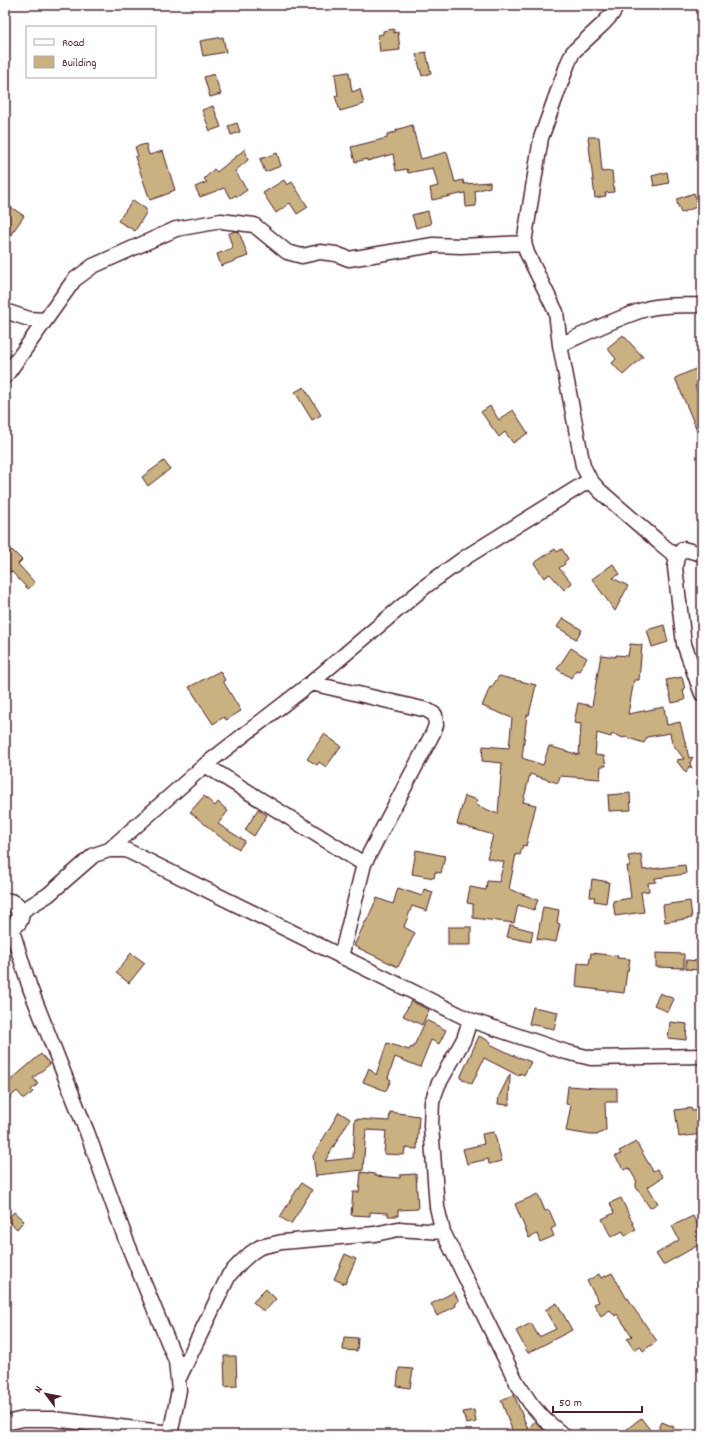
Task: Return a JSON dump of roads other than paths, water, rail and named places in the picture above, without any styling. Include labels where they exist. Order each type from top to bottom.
[{"type":"street","points":[[617,5],[612,14],[603,24],[573,52],[568,64],[541,138],[524,243],[527,253],[556,312],[560,345],[583,466],[590,480],[600,491],[677,557]]},
{"type":"street","points":[[5,377],[74,280],[93,266],[176,229],[221,221],[254,225],[287,252],[302,256],[320,252],[336,254],[349,258],[433,245],[462,246],[524,243]]},
{"type":"street","points":[[560,345],[610,323],[647,309],[670,306],[702,305]]},
{"type":"street","points":[[5,311],[29,319],[45,320]]},
{"type":"street","points":[[109,850],[205,765],[311,683],[433,581],[466,557],[590,480]]},
{"type":"street","points":[[702,554],[683,549],[677,557],[675,567],[684,644],[702,694]]},
{"type":"street","points":[[311,683],[427,710],[435,715],[436,725],[433,733],[364,864],[341,957]]},
{"type":"street","points":[[205,765],[364,864]]},
{"type":"street","points":[[20,912],[48,895],[94,855],[109,850],[126,850],[470,1020],[566,1052],[591,1058],[702,1056]]},
{"type":"street","points":[[5,902],[15,904],[20,912],[18,921],[8,928],[87,1132],[126,1240],[176,1361],[179,1390],[170,1434],[53,1419],[24,1419],[5,1422]]},
{"type":"street","points":[[470,1020],[464,1039],[438,1085],[432,1102],[431,1126],[437,1207],[443,1232],[517,1383],[531,1404],[563,1435]]},
{"type":"street","points":[[178,1380],[229,1276],[241,1262],[260,1247],[282,1242],[375,1234],[398,1229],[443,1232]]}]
